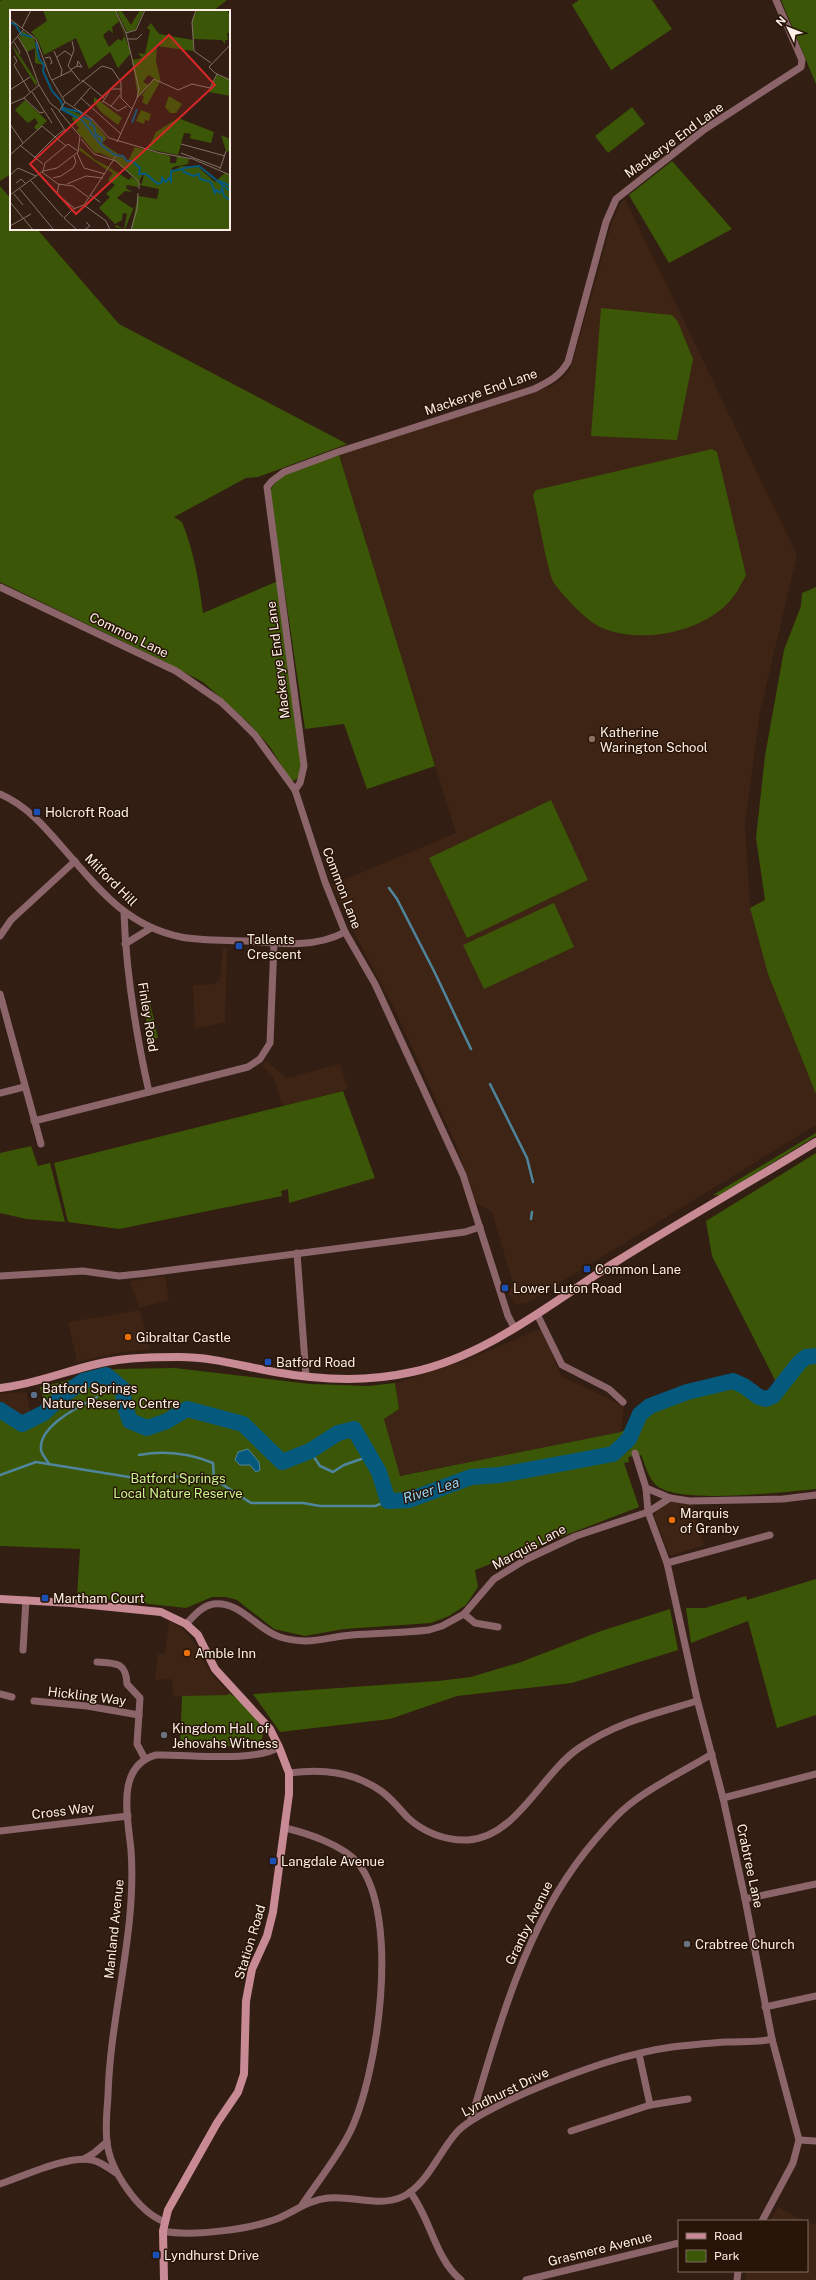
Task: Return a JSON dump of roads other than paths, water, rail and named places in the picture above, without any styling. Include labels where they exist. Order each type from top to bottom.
[{"type":"main road","points":[[0,1388],[27,1384],[112,1361],[177,1357],[209,1357],[274,1372],[306,1376],[370,1378],[412,1372],[462,1355],[537,1314],[616,1262],[816,1142]]},
{"type":"main road","name":"Station Road","points":[[0,1599],[161,1612],[186,1624],[198,1635],[215,1669],[249,1704],[270,1729],[279,1746],[289,1773],[289,1794],[273,1912],[267,1936],[252,1969],[246,2001],[244,2074],[238,2092],[217,2123],[168,2210],[163,2231],[164,2280]]},
{"type":"street","name":"Mackerye End Lane","points":[[295,790],[300,783],[304,766],[267,487],[284,472],[338,452],[534,389],[553,379],[562,372],[568,362],[606,222],[616,199],[705,129],[801,67],[802,60],[776,0]]},
{"type":"street","name":"Common Lane","points":[[0,587],[176,671],[192,681],[221,702],[255,735],[295,790],[325,882],[345,932],[375,984],[463,1176],[508,1316],[514,1327]]},
{"type":"street","name":"Milford Hill","points":[[0,794],[18,802],[37,818],[124,913],[151,928],[183,938],[274,943],[321,942],[335,938],[345,932]]},
{"type":"street","points":[[0,936],[2,928],[75,861]]},
{"type":"street","name":"Finley Road","points":[[124,913],[125,944],[149,1092]]},
{"type":"street","points":[[125,944],[151,928]]},
{"type":"street","points":[[34,1121],[248,1067],[260,1058],[270,1043],[274,943]]},
{"type":"street","points":[[0,994],[24,1087],[41,1144]]},
{"type":"street","points":[[0,1093],[24,1087]]},
{"type":"street","points":[[0,1276],[83,1271],[119,1276],[465,1232],[480,1227]]},
{"type":"street","points":[[297,1253],[306,1376]]},
{"type":"street","points":[[537,1314],[562,1365],[609,1389],[624,1402]]},
{"type":"street","name":"Crabtree Lane","points":[[635,1453],[646,1488],[648,1512],[667,1563],[697,1701],[723,1798],[745,1899],[772,2039],[799,2140],[793,2163],[763,2220]]},
{"type":"street","points":[[646,1488],[670,1498],[690,1501],[779,1499],[816,1495]]},
{"type":"street","name":"Marquis Lane","points":[[186,1624],[205,1607],[214,1604],[226,1605],[240,1612],[276,1636],[311,1642],[353,1635],[429,1630],[442,1626],[464,1614],[494,1579],[525,1560],[576,1536],[648,1512],[670,1498]]},
{"type":"street","points":[[667,1563],[770,1535]]},
{"type":"street","points":[[23,1650],[26,1600]]},
{"type":"street","points":[[464,1614],[476,1623],[498,1627]]},
{"type":"street","points":[[97,1662],[115,1663],[123,1667],[126,1674],[127,1684],[140,1698],[139,1714]]},
{"type":"street","points":[[0,1694],[12,1697]]},
{"type":"street","name":"Hickling Way","points":[[34,1701],[87,1706],[139,1714],[137,1744],[145,1759]]},
{"type":"street","points":[[289,1773],[322,1770],[335,1771],[352,1776],[382,1791],[411,1820],[425,1830],[441,1837],[457,1840],[474,1839],[489,1835],[502,1828],[564,1759],[596,1737],[636,1718],[697,1701]]},
{"type":"street","points":[[145,1759],[156,1755],[250,1756],[267,1753],[279,1746]]},
{"type":"street","name":"Granby Avenue","points":[[471,2120],[521,1964],[540,1923],[560,1886],[588,1848],[622,1811],[649,1791],[712,1754]]},
{"type":"street","name":"Manland Avenue","points":[[145,1759],[134,1771],[128,1784],[128,1816],[132,1871],[130,1913],[109,2059],[107,2142],[116,2173],[134,2197],[156,2218],[165,2222]]},
{"type":"street","points":[[723,1798],[816,1774]]},
{"type":"street","name":"Cross Way","points":[[0,1831],[128,1816]]},
{"type":"street","points":[[285,1828],[317,1838],[340,1850],[357,1862],[374,1894],[381,1926],[382,1944],[381,1973],[374,2043],[360,2107],[340,2150],[302,2206]]},
{"type":"street","points":[[745,1899],[816,1884]]},
{"type":"street","points":[[765,2007],[816,1996]]},
{"type":"street","name":"Lyndhurst Drive","points":[[163,2231],[183,2233],[243,2227],[276,2219],[302,2206],[327,2198],[380,2202],[400,2198],[410,2192],[426,2174],[450,2140],[471,2120],[542,2086],[602,2064],[639,2054],[709,2043],[756,2042],[772,2039]]},
{"type":"street","points":[[639,2054],[650,2105]]},
{"type":"street","points":[[571,2131],[650,2105],[688,2099]]},
{"type":"street","points":[[799,2140],[816,2141]]},
{"type":"street","points":[[0,2184],[61,2164],[84,2159],[107,2142]]},
{"type":"street","points":[[84,2159],[100,2163],[116,2173]]},
{"type":"street","points":[[410,2192],[423,2212],[447,2266],[461,2280]]},
{"type":"street","name":"Grasmere Avenue","points":[[526,2280],[678,2243]]},
{"type":"water","points":[[248,1449],[259,1462],[260,1470],[256,1472],[250,1465],[240,1465],[235,1460],[238,1452]]},
{"type":"waterway","points":[[389,888],[397,899],[435,973],[471,1049]]},
{"type":"waterway","points":[[490,1084],[527,1158],[533,1182]]},
{"type":"waterway","points":[[531,1219],[532,1212]]},
{"type":"waterway","name":"River Lea","points":[[0,1410],[22,1424],[44,1413],[61,1397],[83,1381],[106,1375],[123,1389],[124,1404],[130,1421],[147,1428],[167,1421],[187,1409],[243,1424],[282,1462],[310,1451],[338,1433],[354,1429],[379,1472],[388,1501],[409,1500],[471,1477],[500,1475],[613,1454],[629,1439],[640,1414],[650,1406],[687,1392],[733,1381],[744,1386],[759,1397],[766,1399],[773,1396],[799,1363],[806,1357],[816,1356]]},
{"type":"waterway","points":[[49,1464],[41,1450],[42,1441],[46,1433],[53,1425],[71,1411],[97,1397]]},
{"type":"waterway","points":[[310,1451],[320,1466],[333,1472],[344,1465],[370,1456]]},
{"type":"waterway","points":[[139,1455],[149,1453],[177,1453],[195,1457],[213,1463],[214,1479]]},
{"type":"waterway","points":[[0,1475],[36,1462],[129,1477],[155,1478],[184,1476],[214,1479],[251,1503],[303,1503],[320,1506],[375,1506],[388,1501]]},
{"type":"place","name":"Katherine Warington School","points":[[592,739]]},
{"type":"place","name":"Holcroft Road","points":[[37,812]]},
{"type":"place","name":"Tallents Crescent","points":[[239,946]]},
{"type":"place","name":"Common Lane","points":[[587,1269]]},
{"type":"place","name":"Lower Luton Road","points":[[505,1288]]},
{"type":"place","name":"Gibraltar Castle","points":[[128,1337]]},
{"type":"place","name":"Batford Road","points":[[268,1362]]},
{"type":"place","name":"Batford Springs Nature Reserve Centre","points":[[34,1395]]},
{"type":"place","name":"Marquis of Granby","points":[[672,1520]]},
{"type":"place","name":"Martham Court","points":[[45,1598]]},
{"type":"place","name":"Amble Inn","points":[[187,1653]]},
{"type":"place","name":"Kingdom Hall of Jehovahs Witness","points":[[164,1735]]},
{"type":"place","name":"Langdale Avenue","points":[[273,1861]]},
{"type":"place","name":"Crabtree Church","points":[[687,1944]]},
{"type":"place","name":"Lyndhurst Drive","points":[[156,2255]]},
{"type":"park label","name":"Batford Springs Local Nature Reserve","points":[[178,1486]]}]
